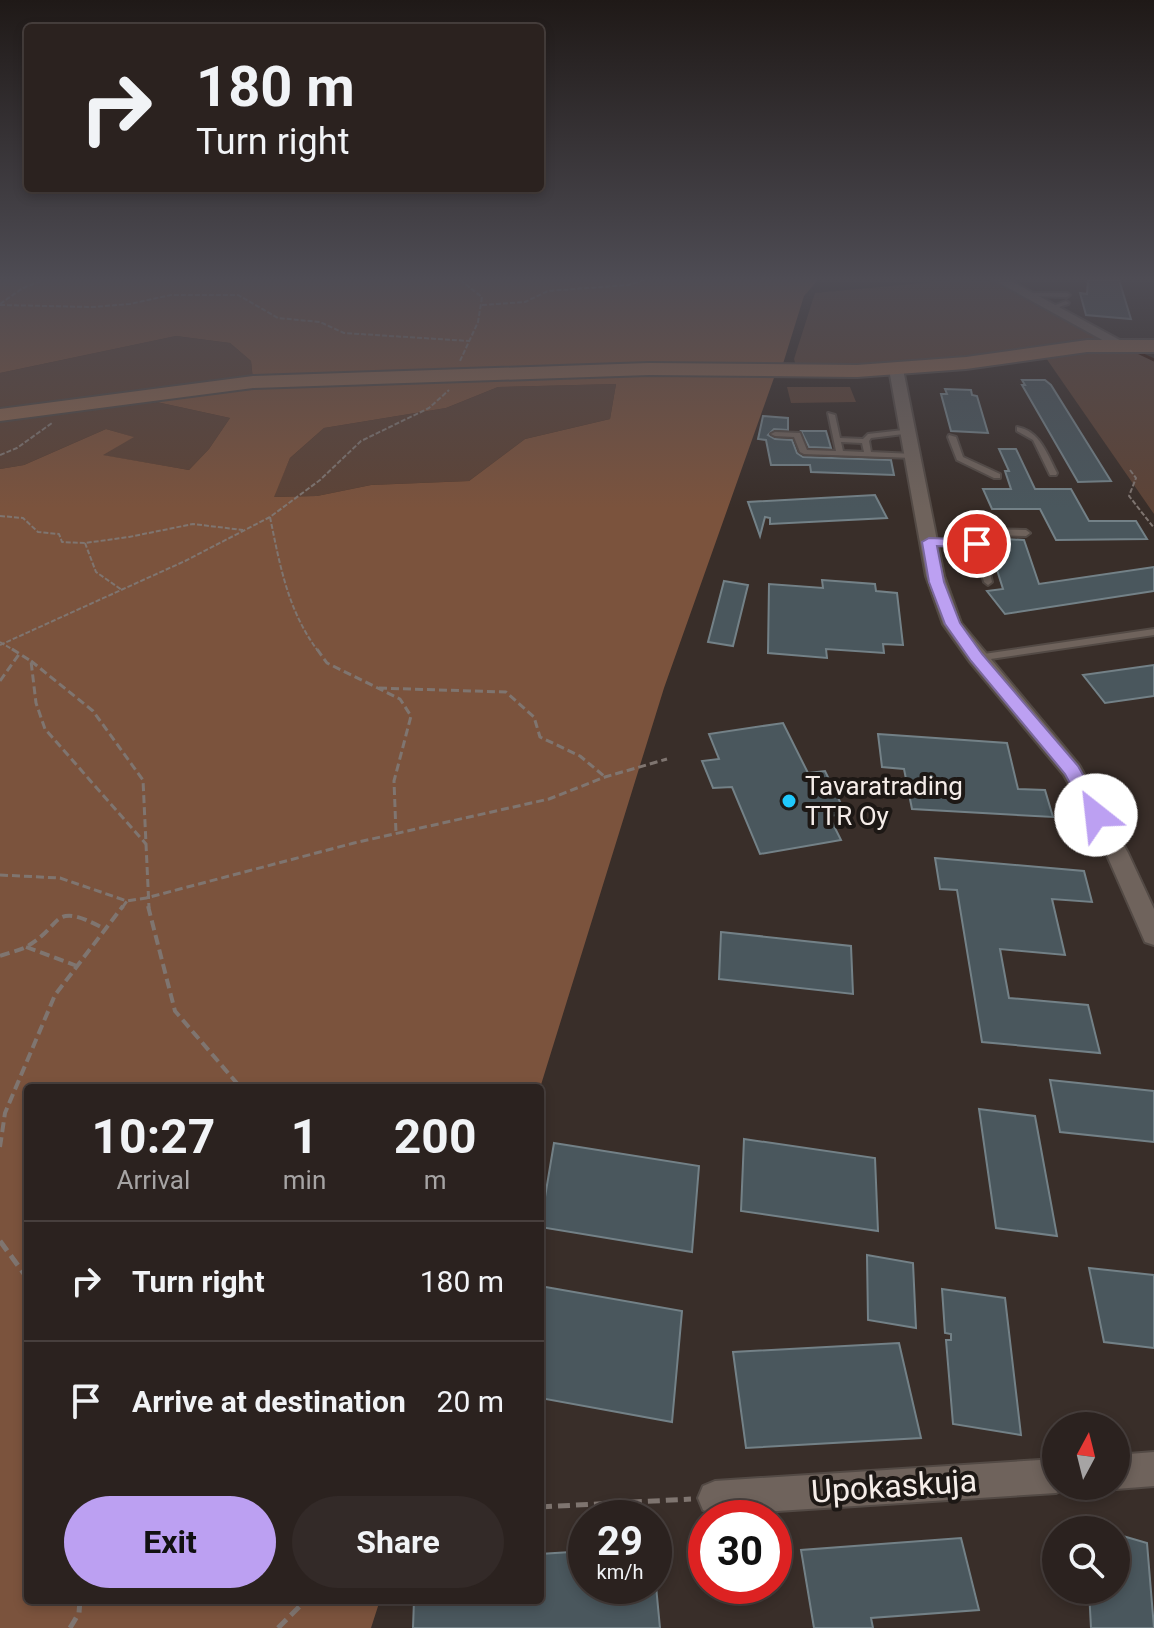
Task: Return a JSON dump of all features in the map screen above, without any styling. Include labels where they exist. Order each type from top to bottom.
[{"type":"main road","points":[[0,415],[253,382],[649,369],[896,369],[1013,356]]},
{"type":"street","points":[[896,369],[936,582],[952,624],[1072,770],[1117,853],[1154,935]]},
{"type":"street","points":[[1130,1471],[1154,1469]]},
{"type":"street","name":"Upokaskuja","points":[[715,1498],[1042,1477]]},
{"type":"lane","points":[[831,415],[840,453]]},
{"type":"lane","points":[[1020,429],[1036,439],[1053,473]]},
{"type":"lane","points":[[837,440],[865,441],[877,433],[909,431]]},
{"type":"lane","points":[[775,434],[797,435],[804,452],[913,456]]},
{"type":"lane","points":[[952,437],[960,458],[997,476]]},
{"type":"lane","points":[[865,441],[868,454]]},
{"type":"lane","points":[[988,582],[976,532],[1026,533]]},
{"type":"lane","points":[[929,542],[977,544]]},
{"type":"lane","points":[[977,658],[1154,632]]},
{"type":"path","points":[[2,643],[122,590],[270,517],[320,480],[361,441],[429,408],[449,390],[463,356]]},
{"type":"path","points":[[0,455],[51,425],[58,413]]},
{"type":"path","points":[[1130,470],[1136,478],[1129,496],[1154,528]]},
{"type":"path","points":[[0,516],[23,518],[38,532],[59,534],[62,542],[85,543],[193,524],[244,530]]},
{"type":"path","points":[[270,517],[285,588],[301,628],[327,663],[400,699],[411,716],[394,781],[396,834]]},
{"type":"path","points":[[85,543],[96,572],[122,590]]},
{"type":"path","points":[[2,643],[31,661],[93,711],[143,780],[146,898],[175,1011],[238,1084]]},
{"type":"path","points":[[0,681],[20,653]]},
{"type":"path","points":[[31,661],[36,703],[45,729],[147,845]]},
{"type":"path","points":[[376,688],[506,692],[534,717],[540,737],[580,756],[605,777]]},
{"type":"path","points":[[0,875],[60,878],[127,901],[146,898],[234,873],[549,799],[605,777],[667,759]]},
{"type":"path","points":[[0,1147],[3,1114],[55,995],[127,901]]},
{"type":"path","points":[[0,956],[26,947],[60,916],[78,915],[105,929]]},
{"type":"path","points":[[26,947],[77,966]]},
{"type":"path","points":[[0,1241],[24,1274]]},
{"type":"path","points":[[544,1507],[715,1498]]},
{"type":"path","points":[[70,1628],[79,1613],[80,1604]]},
{"type":"path","points":[[278,1628],[302,1604]]},
{"type":"shaded area","points":[[0,356],[81,356],[0,373]]},
{"type":"shaded area","points":[[81,356],[245,356],[251,361],[253,380],[0,412],[0,373]]},
{"type":"shaded area","points":[[245,356],[785,356],[782,367],[253,380],[251,361]]},
{"type":"shaded area","points":[[795,356],[980,356],[892,367],[796,366]]},
{"type":"shaded area","points":[[1148,356],[1154,359],[1154,514],[1046,358]]},
{"type":"shaded area","points":[[644,373],[775,375],[664,688],[541,1084],[24,1084],[24,1604],[379,1604],[371,1628],[0,1628],[0,469],[24,465],[106,429],[134,437],[103,455],[189,470],[209,449],[230,418],[152,401],[274,386],[459,377]],"holes":[[[616,384],[610,419],[525,439],[469,481],[371,485],[317,496],[274,497],[290,458],[324,428],[446,408],[498,387]]]},
{"type":"shaded area","points":[[616,384],[610,419],[525,439],[469,481],[371,485],[317,496],[273,497],[290,458],[324,428],[446,408],[498,387]]},
{"type":"shaded area","points":[[787,387],[850,387],[856,402],[791,403]]},
{"type":"shaded area","points":[[152,401],[230,418],[209,449],[189,470],[101,455],[133,437],[106,429],[24,465],[0,469],[0,420]]},
{"type":"building","points":[[1022,380],[1045,380],[1051,385],[1111,481],[1078,482],[1022,385],[1025,385]]},
{"type":"building","points":[[945,389],[971,390],[972,395],[977,396],[988,433],[951,431],[941,394],[947,394]]},
{"type":"building","points":[[763,416],[788,418],[788,430],[774,429],[768,435],[775,439],[792,440],[797,453],[803,457],[891,460],[894,475],[811,472],[810,465],[771,465],[766,440],[758,439]]},
{"type":"building","points":[[801,431],[826,431],[831,448],[809,447]]},
{"type":"building","points":[[999,449],[1016,449],[1035,489],[1071,489],[1089,521],[1136,521],[1147,539],[1056,540],[1040,509],[992,509],[983,489],[1011,489],[1005,471],[1009,471]]},
{"type":"building","points":[[875,495],[887,518],[770,524],[770,518],[765,517],[760,536],[748,502]]},
{"type":"building","points":[[987,538],[1024,540],[1039,584],[1154,567],[1154,591],[1005,614],[987,591],[1003,589]]},
{"type":"building","points":[[822,580],[875,584],[876,591],[897,593],[903,645],[883,644],[884,653],[826,649],[827,658],[768,653],[769,584],[823,588]]},
{"type":"building","points":[[724,581],[748,585],[733,646],[708,642]]},
{"type":"building","points":[[1154,665],[1154,696],[1105,703],[1083,675]]},
{"type":"building","name":"Tavaratrading TTR Oy","points":[[783,723],[808,773],[825,771],[846,814],[829,816],[841,840],[760,854],[732,787],[713,788],[702,761],[719,759],[709,734]]},
{"type":"building","points":[[878,734],[1007,743],[1018,789],[1045,790],[1053,817],[912,809],[904,769],[882,767]]},
{"type":"building","points":[[935,858],[1084,871],[1092,902],[1052,899],[1065,955],[1000,949],[1009,998],[1088,1005],[1100,1053],[982,1042],[957,890],[940,889]]},
{"type":"building","points":[[721,932],[851,946],[853,994],[719,979]]},
{"type":"building","points":[[1050,1080],[1154,1091],[1154,1142],[1060,1132]]},
{"type":"building","points":[[979,1109],[1035,1116],[1057,1236],[996,1228]]},
{"type":"building","points":[[744,1139],[875,1158],[878,1231],[741,1211]]},
{"type":"building","points":[[554,1143],[699,1166],[692,1252],[544,1228],[544,1203]]},
{"type":"building","points":[[867,1255],[913,1263],[916,1328],[868,1320]]},
{"type":"building","points":[[1089,1268],[1154,1275],[1154,1348],[1104,1342]]},
{"type":"building","points":[[544,1287],[682,1311],[672,1422],[544,1399]]},
{"type":"building","points":[[942,1289],[1005,1298],[1021,1435],[953,1424],[946,1340],[951,1340],[951,1334],[945,1333]]},
{"type":"building","points":[[899,1343],[921,1438],[746,1448],[733,1352]]},
{"type":"building","points":[[961,1538],[979,1610],[871,1618],[873,1628],[814,1628],[801,1550]]},
{"type":"building","points":[[1130,1538],[1147,1543],[1154,1628],[1091,1628],[1090,1604],[1130,1604]]},
{"type":"building","points":[[568,1552],[568,1604],[658,1604],[660,1628],[413,1628],[414,1604],[544,1604],[544,1554]]},
{"type":"waterway","points":[[1145,356],[1154,360]]},
{"type":"place","name":"Tavaratrading TTR Oy","points":[[789,801]]},
{"type":"route","points":[[977,544],[929,542],[936,582],[952,624],[1072,770],[1096,815]]}]
